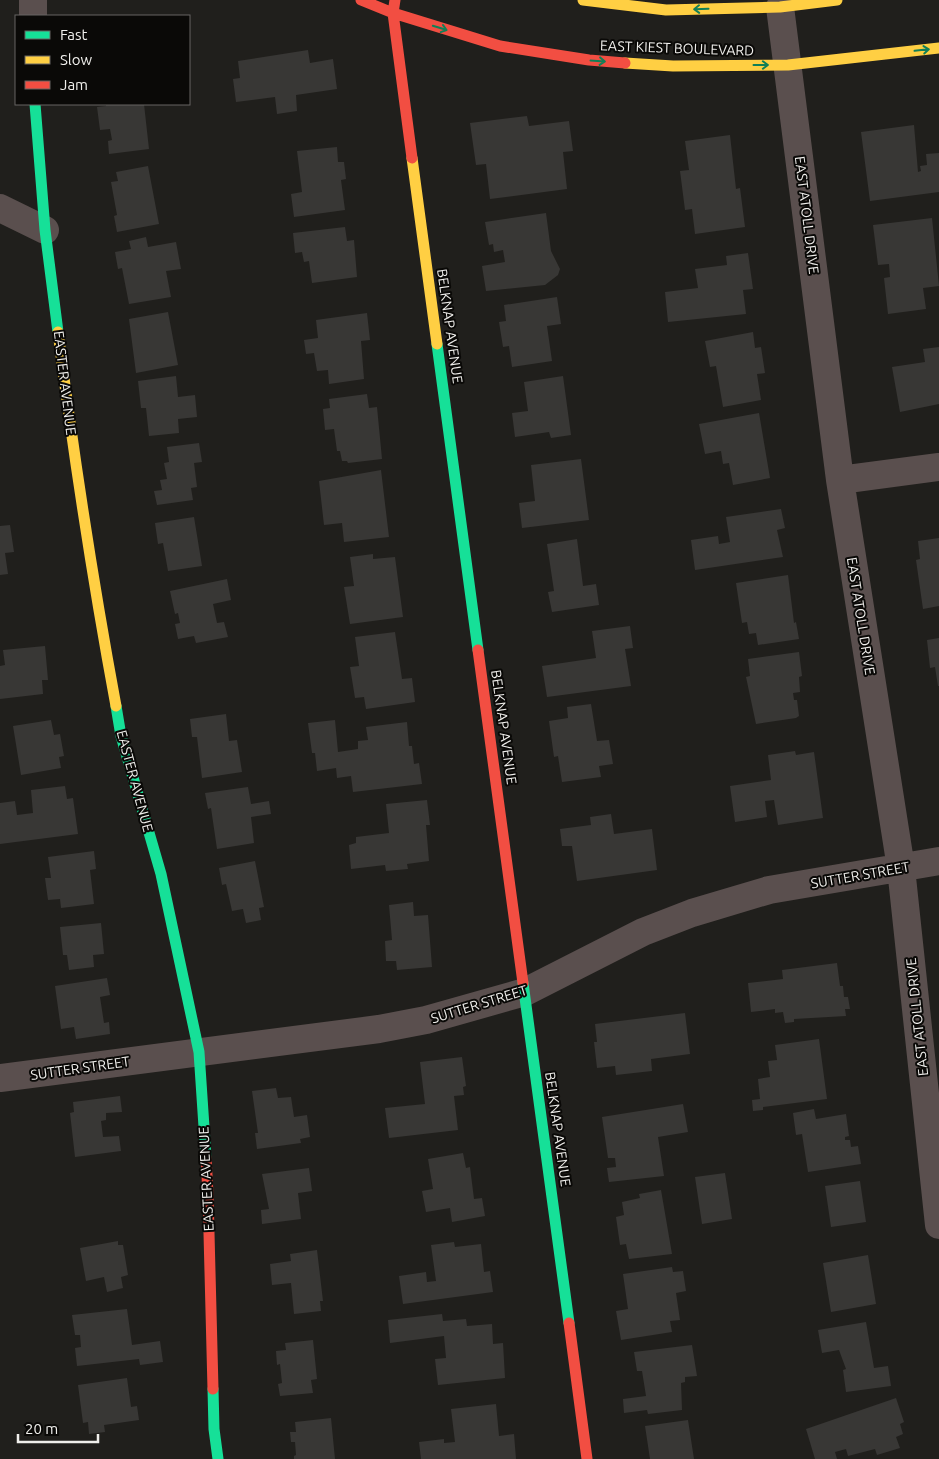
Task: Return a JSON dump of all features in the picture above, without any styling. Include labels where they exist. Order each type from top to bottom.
[{"type":"street","points":[[32,0],[33,15]]},
{"type":"street","name":"EAST KIEST BOULEVARD","points":[[361,0],[393,13],[500,46],[589,60],[673,66],[788,65],[939,48]]},
{"type":"street","name":"BELKNAP AVENUE","points":[[395,0],[393,13],[587,1459]]},
{"type":"street","points":[[583,0],[666,10],[780,7],[837,0]]},
{"type":"street","name":"EAST ATOLL DRIVE","points":[[780,7],[840,480],[901,868],[939,1225]]},
{"type":"street","name":"EASTER AVENUE","points":[[35,105],[45,230],[70,426],[96,592],[121,736],[161,874],[199,1052],[208,1194],[214,1429],[218,1459]]},
{"type":"street","points":[[0,208],[45,230]]},
{"type":"street","points":[[840,480],[939,467]]},
{"type":"street","name":"SUTTER STREET","points":[[0,1078],[378,1029],[426,1020],[525,992],[643,932],[692,913],[769,890],[939,861]]},
{"type":"building","points":[[308,50],[310,63],[333,59],[337,89],[296,95],[297,111],[277,114],[275,97],[236,102],[233,79],[240,78],[238,61]]},
{"type":"building","points":[[144,105],[149,149],[109,154],[108,141],[112,140],[110,129],[100,130],[97,107]]},
{"type":"building","points":[[527,116],[529,126],[569,121],[573,151],[563,152],[567,189],[490,199],[486,164],[476,165],[470,123]]},
{"type":"building","points":[[914,125],[918,172],[921,171],[920,166],[927,165],[926,154],[939,153],[939,192],[870,201],[861,132]]},
{"type":"building","points":[[730,135],[736,189],[740,188],[745,227],[695,234],[692,209],[685,210],[680,171],[689,170],[685,141]]},
{"type":"building","points":[[337,147],[338,162],[344,162],[346,179],[341,180],[345,210],[294,217],[291,194],[302,192],[297,151]]},
{"type":"building","points":[[148,166],[159,224],[117,232],[114,216],[117,215],[111,182],[118,181],[116,172]]},
{"type":"building","points":[[546,213],[551,251],[560,269],[558,275],[545,285],[486,291],[482,266],[505,262],[503,250],[494,252],[493,244],[489,245],[485,222]]},
{"type":"building","points":[[932,218],[939,286],[923,288],[926,309],[888,314],[884,278],[890,277],[889,264],[878,265],[873,225]]},
{"type":"building","points":[[345,227],[347,241],[354,240],[357,277],[312,283],[309,261],[304,262],[302,252],[295,253],[293,233]]},
{"type":"building","points":[[146,237],[148,247],[176,242],[181,269],[166,271],[171,297],[129,304],[122,268],[118,269],[115,252],[131,249],[129,241]]},
{"type":"building","points":[[748,253],[753,289],[743,290],[746,314],[668,322],[665,292],[698,288],[695,269],[727,265],[726,256]]},
{"type":"building","points":[[557,297],[561,324],[547,326],[552,361],[512,367],[509,346],[503,347],[499,322],[506,321],[504,305]]},
{"type":"building","points":[[168,312],[178,365],[136,373],[129,319]]},
{"type":"building","points":[[367,313],[370,340],[361,341],[364,379],[329,384],[328,370],[317,371],[314,353],[306,354],[304,340],[318,338],[316,320]]},
{"type":"building","points":[[753,332],[755,348],[761,347],[765,373],[757,374],[761,400],[723,407],[716,366],[710,367],[705,341]]},
{"type":"building","points":[[939,347],[939,404],[900,412],[892,367],[925,362],[923,349]]},
{"type":"building","points":[[176,376],[178,397],[195,395],[197,417],[178,419],[179,433],[149,436],[146,408],[141,408],[138,381]]},
{"type":"building","points":[[563,376],[571,435],[551,438],[549,432],[515,437],[512,413],[528,411],[524,382]]},
{"type":"building","points":[[367,394],[369,408],[377,407],[382,459],[348,463],[347,461],[342,461],[340,451],[337,451],[334,429],[325,430],[323,409],[330,408],[329,399]]},
{"type":"building","points":[[759,413],[770,478],[733,485],[729,463],[723,464],[721,451],[705,454],[699,424]]},
{"type":"building","points":[[199,443],[202,462],[194,463],[197,487],[191,488],[193,500],[157,505],[154,491],[162,490],[160,480],[167,479],[164,463],[169,462],[167,447]]},
{"type":"building","points":[[581,459],[589,520],[522,528],[519,503],[535,501],[531,465]]},
{"type":"building","points":[[381,470],[389,537],[344,542],[342,523],[324,525],[319,481]]},
{"type":"building","points":[[781,509],[785,528],[777,530],[783,557],[695,570],[691,540],[718,536],[719,544],[730,542],[726,517]]},
{"type":"building","points":[[194,517],[202,566],[168,571],[163,543],[158,544],[155,523]]},
{"type":"building","points":[[10,525],[14,552],[5,553],[8,574],[0,575],[0,526]]},
{"type":"building","points":[[939,538],[939,606],[923,609],[916,560],[920,559],[918,541]]},
{"type":"building","points":[[577,539],[583,586],[596,584],[599,605],[552,612],[548,592],[554,591],[547,544]]},
{"type":"building","points":[[373,554],[373,559],[395,557],[403,617],[350,624],[344,587],[354,586],[350,557]]},
{"type":"building","points":[[788,575],[794,623],[796,622],[799,639],[758,645],[756,633],[749,634],[747,622],[742,623],[736,583]]},
{"type":"building","points":[[227,579],[231,600],[213,604],[217,623],[224,622],[228,637],[196,643],[194,636],[178,639],[175,624],[180,623],[178,613],[175,614],[170,591]]},
{"type":"building","points":[[630,626],[633,648],[625,649],[631,686],[547,697],[542,666],[596,658],[592,631]]},
{"type":"building","points":[[395,632],[402,679],[412,678],[415,702],[366,709],[364,697],[355,698],[350,667],[359,666],[355,637]]},
{"type":"building","points":[[939,638],[938,686],[935,667],[930,668],[927,640]]},
{"type":"building","points":[[45,646],[48,680],[42,680],[43,694],[0,699],[0,666],[5,665],[3,650]]},
{"type":"building","points":[[799,652],[802,676],[799,677],[800,692],[793,693],[794,700],[797,700],[799,716],[756,724],[746,677],[750,676],[748,659]]},
{"type":"building","points":[[591,704],[597,741],[609,740],[613,764],[599,766],[601,777],[562,782],[558,756],[554,757],[549,721],[568,718],[567,707]]},
{"type":"building","points":[[226,714],[229,741],[237,740],[242,772],[202,778],[197,737],[192,737],[190,719]]},
{"type":"building","points":[[51,720],[54,735],[60,734],[64,756],[59,757],[61,768],[21,775],[13,726]]},
{"type":"building","points":[[335,720],[338,752],[358,749],[358,741],[368,740],[366,727],[407,722],[409,746],[412,746],[414,764],[419,763],[422,784],[353,792],[351,776],[337,778],[336,768],[317,771],[315,753],[312,753],[308,723]]},
{"type":"building","points":[[795,751],[796,755],[814,752],[823,818],[778,825],[774,800],[765,801],[767,817],[735,822],[730,786],[771,780],[768,755]]},
{"type":"building","points":[[65,786],[67,799],[73,798],[78,834],[0,844],[0,803],[15,801],[17,815],[33,813],[31,790]]},
{"type":"building","points":[[248,787],[251,804],[269,801],[271,814],[251,817],[254,843],[217,849],[211,808],[208,809],[205,793]]},
{"type":"building","points":[[427,800],[430,825],[426,825],[429,861],[407,864],[408,869],[386,871],[385,865],[351,869],[349,845],[356,843],[356,837],[389,833],[386,804]]},
{"type":"building","points":[[611,814],[614,834],[652,829],[657,870],[577,881],[572,846],[562,846],[560,829],[591,825],[590,817]]},
{"type":"building","points":[[94,851],[96,869],[90,870],[94,904],[61,908],[60,899],[48,900],[45,878],[51,878],[48,857]]},
{"type":"building","points":[[255,861],[264,907],[259,908],[261,920],[246,923],[243,909],[232,911],[226,884],[222,885],[219,868]]},
{"type":"building","points":[[413,902],[414,916],[428,915],[432,967],[397,970],[396,961],[386,961],[385,941],[392,940],[389,905]]},
{"type":"building","points":[[101,923],[104,954],[93,955],[94,967],[69,970],[67,955],[63,955],[60,927]]},
{"type":"building","points":[[837,963],[840,986],[843,986],[844,997],[848,997],[850,1009],[845,1009],[846,1016],[794,1019],[794,1022],[785,1023],[783,1012],[775,1013],[775,1009],[751,1012],[748,983],[783,979],[782,970]]},
{"type":"building","points":[[107,978],[110,995],[100,997],[104,1023],[109,1022],[110,1034],[76,1039],[74,1027],[61,1029],[55,986]]},
{"type":"building","points":[[685,1013],[690,1054],[651,1059],[652,1071],[616,1075],[615,1066],[597,1068],[594,1042],[597,1042],[595,1024]]},
{"type":"building","points":[[819,1039],[827,1099],[763,1107],[763,1110],[753,1111],[752,1100],[760,1099],[758,1079],[770,1077],[768,1061],[777,1060],[775,1045]]},
{"type":"building","points":[[462,1057],[466,1086],[463,1087],[464,1095],[454,1096],[458,1130],[389,1138],[385,1108],[425,1104],[420,1062]]},
{"type":"building","points":[[276,1088],[278,1098],[291,1097],[294,1117],[307,1115],[310,1137],[300,1139],[301,1143],[257,1149],[255,1133],[258,1133],[252,1091]]},
{"type":"building","points":[[120,1096],[122,1112],[106,1113],[106,1120],[101,1121],[103,1137],[119,1136],[121,1151],[75,1157],[70,1113],[74,1112],[73,1102]]},
{"type":"building","points":[[683,1104],[688,1132],[658,1137],[664,1176],[609,1182],[607,1168],[616,1167],[615,1158],[608,1158],[602,1117]]},
{"type":"building","points":[[814,1109],[816,1119],[846,1114],[849,1136],[845,1137],[845,1140],[850,1140],[851,1147],[858,1146],[861,1164],[808,1172],[802,1134],[796,1135],[793,1113]]},
{"type":"building","points":[[463,1153],[466,1168],[470,1167],[474,1199],[482,1198],[485,1216],[452,1222],[450,1208],[426,1212],[422,1191],[433,1189],[428,1159]]},
{"type":"building","points":[[309,1168],[312,1191],[298,1193],[301,1219],[262,1224],[261,1210],[269,1209],[262,1174]]},
{"type":"building","points":[[725,1173],[732,1219],[702,1224],[695,1177]]},
{"type":"building","points":[[860,1181],[866,1222],[831,1227],[825,1186]]},
{"type":"building","points":[[661,1190],[672,1254],[629,1259],[626,1244],[620,1245],[616,1217],[624,1215],[622,1202],[640,1198],[639,1194]]},
{"type":"building","points":[[118,1241],[118,1245],[123,1245],[128,1275],[121,1277],[123,1288],[107,1292],[104,1277],[86,1281],[80,1248]]},
{"type":"building","points":[[454,1242],[455,1247],[481,1244],[484,1272],[490,1271],[493,1292],[403,1304],[399,1276],[426,1272],[427,1282],[436,1281],[431,1245]]},
{"type":"building","points":[[317,1250],[323,1301],[320,1301],[321,1311],[294,1314],[291,1283],[272,1285],[270,1264],[291,1261],[290,1254]]},
{"type":"building","points":[[868,1255],[876,1304],[831,1312],[823,1263]]},
{"type":"building","points":[[672,1267],[673,1272],[683,1271],[686,1291],[676,1293],[680,1320],[670,1321],[672,1332],[621,1340],[616,1311],[628,1309],[623,1274]]},
{"type":"building","points":[[127,1309],[132,1345],[160,1341],[163,1362],[140,1365],[139,1359],[77,1366],[75,1348],[81,1347],[80,1335],[75,1335],[72,1315]]},
{"type":"building","points":[[442,1314],[443,1321],[466,1319],[467,1326],[492,1324],[493,1344],[503,1343],[505,1378],[438,1385],[435,1359],[446,1358],[444,1336],[390,1343],[388,1320]]},
{"type":"building","points":[[866,1322],[874,1368],[888,1366],[891,1386],[846,1392],[843,1370],[846,1369],[839,1350],[822,1353],[818,1330]]},
{"type":"building","points":[[313,1340],[317,1379],[311,1380],[313,1393],[280,1396],[278,1384],[282,1383],[280,1364],[277,1365],[276,1351],[286,1350],[285,1343]]},
{"type":"building","points":[[692,1345],[697,1376],[685,1377],[685,1382],[681,1383],[682,1410],[648,1414],[647,1410],[624,1413],[623,1399],[646,1396],[642,1371],[637,1371],[634,1352]]},
{"type":"building","points":[[127,1378],[131,1407],[137,1406],[139,1420],[104,1425],[105,1432],[89,1434],[88,1422],[83,1423],[78,1385]]},
{"type":"building","points":[[896,1398],[904,1422],[900,1424],[903,1434],[896,1437],[900,1448],[877,1455],[875,1449],[848,1456],[846,1449],[835,1452],[837,1459],[815,1459],[806,1429]]},
{"type":"building","points":[[496,1404],[499,1436],[514,1434],[516,1459],[421,1459],[419,1442],[444,1439],[444,1443],[455,1442],[451,1409]]},
{"type":"building","points":[[331,1418],[335,1459],[294,1459],[296,1455],[295,1442],[291,1442],[290,1432],[296,1432],[295,1422]]},
{"type":"building","points":[[688,1420],[694,1459],[650,1459],[645,1426]]},
{"type":"traffic: fast","points":[[35,105],[45,230],[58,332]]},
{"type":"traffic: fast","points":[[437,344],[478,650]]},
{"type":"traffic: fast","points":[[116,706],[121,736],[161,874],[199,1052],[206,1157]]},
{"type":"traffic: fast","points":[[523,983],[569,1323]]},
{"type":"traffic: fast","points":[[213,1389],[214,1429],[218,1459]]},
{"type":"traffic: slow","points":[[583,0],[666,10],[780,7],[837,0]]},
{"type":"traffic: slow","points":[[625,63],[673,66],[788,65],[939,48]]},
{"type":"traffic: slow","points":[[412,158],[437,344]]},
{"type":"traffic: slow","points":[[58,332],[84,520],[116,706]]},
{"type":"traffic: jam","points":[[361,0],[393,13],[500,46],[589,60],[625,63]]},
{"type":"traffic: jam","points":[[395,0],[393,13],[412,158]]},
{"type":"traffic: jam","points":[[478,650],[523,983]]},
{"type":"traffic: jam","points":[[206,1157],[213,1389]]},
{"type":"traffic: jam","points":[[569,1323],[587,1459]]}]
